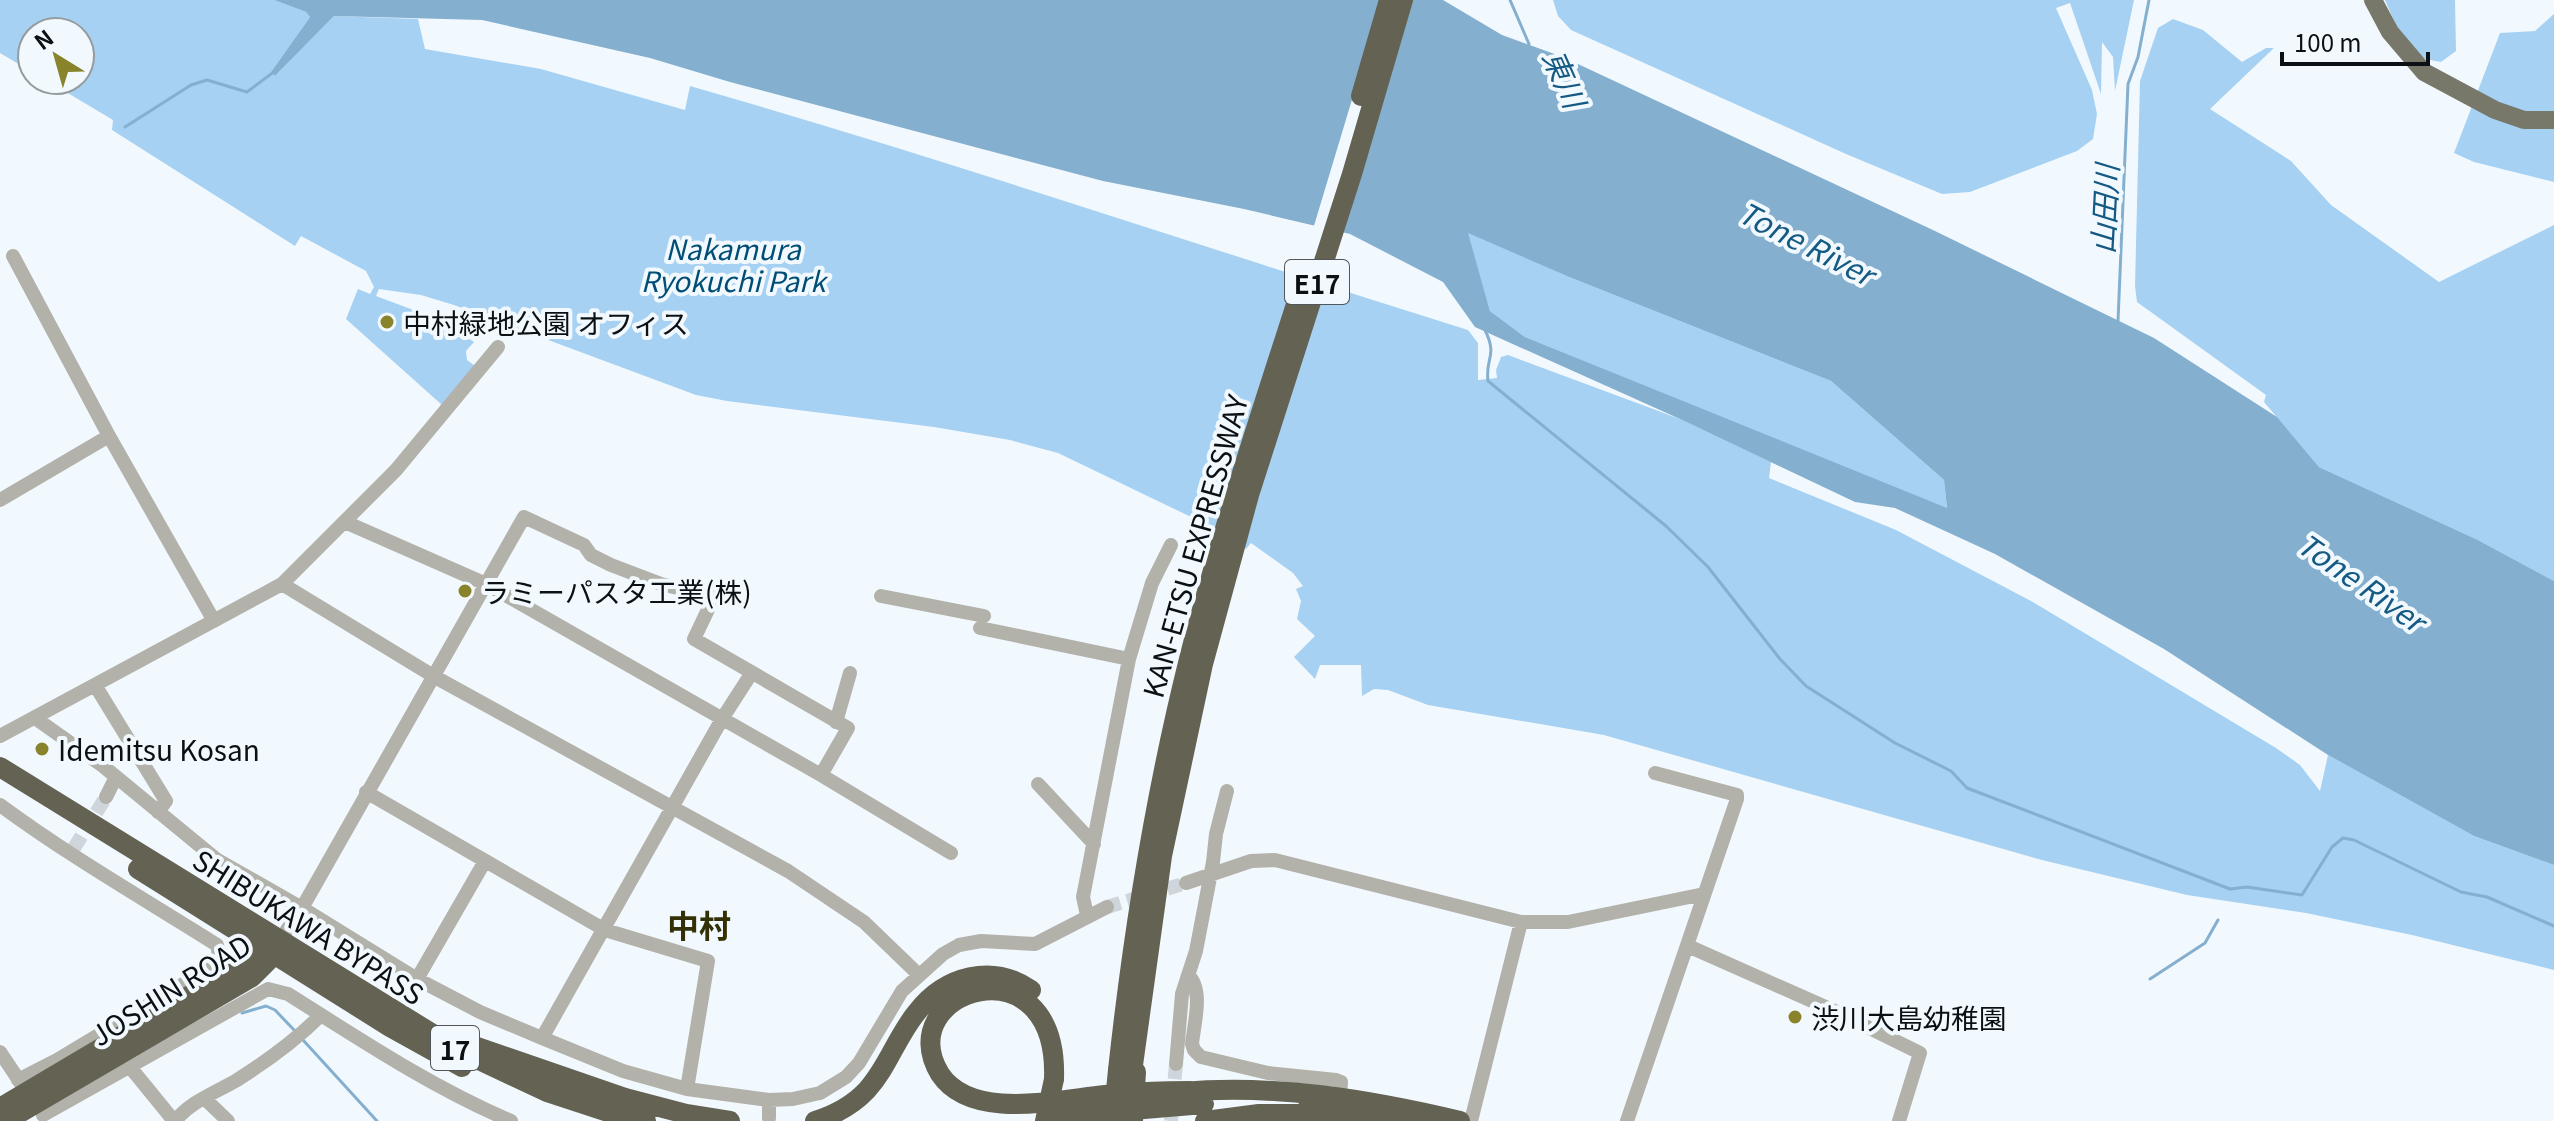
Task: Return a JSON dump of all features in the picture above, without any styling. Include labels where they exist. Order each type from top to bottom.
[{"type":"highway","name":"KAN-ETSU EXPRESSWAY","points":[[1113,1121],[1137,1036],[1174,789],[1223,562],[1260,413],[1343,156],[1389,0]]},
{"type":"highway","name":"KAN-ETSU EXPRESSWAY","points":[[1131,1121],[1129,1072],[1138,917],[1159,788],[1188,661],[1223,562],[1403,0]]},
{"type":"highway","name":"SHIBUKAWA BYPASS","points":[[0,767],[432,1051],[518,1093],[595,1121]]},
{"type":"highway","name":"SHIBUKAWA BYPASS","points":[[0,781],[273,948],[365,994],[462,1052],[517,1080],[579,1103],[646,1121]]},
{"type":"highway","name":"JOSHIN ROAD","points":[[6,1121],[34,1102],[60,1065],[273,948]]},
{"type":"highway","name":"JOSHIN ROAD","points":[[0,1108],[34,1102],[116,1069],[252,977],[273,948]]},
{"type":"highway","points":[[815,1121],[842,1109],[866,1091],[908,1024],[929,999],[958,980],[976,975],[1008,978],[1024,985],[1048,1006],[1064,1034],[1068,1064],[1045,1121]]},
{"type":"highway","points":[[1403,1121],[1287,1105],[1216,1103],[1132,1109],[1057,1121],[1060,1079],[1045,1024],[1029,1005],[1009,993],[981,990],[961,995],[951,1002],[936,1025],[931,1047],[940,1074],[958,1094],[984,1104],[1017,1106],[1107,1095],[1191,1091],[1283,1091],[1380,1102],[1460,1121]]},
{"type":"highway","points":[[365,994],[485,1051],[625,1098],[686,1114],[730,1121]]},
{"type":"highway","points":[[991,1121],[1110,1100],[1191,1091]]},
{"type":"highway","points":[[1205,1121],[1259,1114],[1364,1114]]},
{"type":"main road","points":[[2373,0],[2390,32],[2416,64],[2432,77],[2495,110],[2524,120],[2554,120]]},
{"type":"street","points":[[13,256],[109,436],[214,621]]},
{"type":"street","points":[[0,736],[282,584],[396,470],[498,347]]},
{"type":"street","points":[[0,500],[109,436]]},
{"type":"street","points":[[273,948],[302,908],[524,517],[584,545],[591,555],[611,565],[661,584],[714,597],[694,639],[848,728],[821,775]]},
{"type":"street","points":[[345,522],[486,584],[821,775],[951,853]]},
{"type":"street","points":[[1087,915],[1083,897],[1129,659],[1152,583],[1171,545]]},
{"type":"street","points":[[282,584],[435,677],[788,871],[864,922],[918,974]]},
{"type":"street","points":[[881,596],[1129,659]]},
{"type":"street","points":[[836,722],[850,673]]},
{"type":"street","points":[[542,1038],[722,719],[751,674]]},
{"type":"street","points":[[95,685],[166,801],[158,812]]},
{"type":"street","points":[[35,718],[116,777],[216,859],[417,979],[480,1012],[542,1038],[623,1071],[687,1089],[769,1100],[820,1093],[846,1077],[866,1052],[894,1002],[918,974],[943,954],[959,945],[981,941],[1035,944],[1107,907]]},
{"type":"street","points":[[1627,1121],[1737,795],[1655,773]]},
{"type":"street","points":[[106,797],[116,777]]},
{"type":"street","points":[[1038,784],[1094,844]]},
{"type":"street","points":[[1176,1064],[1182,994],[1196,951],[1216,834],[1227,791]]},
{"type":"street","points":[[366,792],[605,930],[708,961],[687,1089]]},
{"type":"street","points":[[3,813],[126,886],[217,945],[219,951],[210,968],[60,1065]]},
{"type":"street","points":[[1186,883],[1251,861],[1275,860],[1521,922],[1568,922],[1704,894]]},
{"type":"street","points":[[417,979],[485,861]]},
{"type":"street","points":[[1471,1121],[1521,922]]},
{"type":"street","points":[[1688,946],[1920,1053],[1899,1121]]},
{"type":"street","points":[[1188,975],[1197,989],[1192,1044],[1201,1057],[1268,1073],[1336,1080],[1341,1082],[1340,1096]]},
{"type":"street","points":[[321,1015],[296,1039],[238,1079],[186,1108],[174,1121],[116,1069],[268,989],[288,994],[433,1083],[511,1121]]},
{"type":"street","points":[[0,1052],[34,1102]]},
{"type":"street","points":[[204,1098],[228,1121]]},
{"type":"street","points":[[769,1100],[769,1118]]},
{"type":"green space","name":"Nakamura Ryokuchi Park","points":[[0,0],[274,0],[306,12],[310,17],[271,72],[275,76],[334,16],[418,19],[425,49],[541,69],[685,110],[690,86],[983,175],[1468,330],[1478,343],[1478,380],[1497,378],[1496,370],[1501,357],[1508,355],[1680,419],[1771,462],[1769,478],[1896,530],[2031,601],[2276,748],[2300,765],[2320,791],[2328,755],[2474,836],[2554,865],[2554,970],[2412,935],[2306,913],[2187,895],[2042,860],[1604,735],[1428,705],[1388,690],[1374,689],[1362,696],[1361,665],[1320,665],[1315,679],[1294,657],[1315,636],[1297,619],[1301,601],[1296,589],[1303,586],[1293,573],[1251,543],[1246,549],[1189,516],[1058,453],[1010,440],[934,427],[696,395],[454,305],[421,295],[379,289],[376,296],[440,320],[474,342],[466,351],[467,360],[475,366],[442,405],[346,319],[358,289],[370,294],[374,287],[366,271],[301,236],[295,246],[112,130],[113,120],[73,96],[96,96],[96,16],[16,16],[16,62],[0,53]]},
{"type":"green space","points":[[1553,0],[2134,0],[2115,91],[2113,57],[2102,42],[2101,94],[2070,3],[2056,8],[2092,90],[2097,114],[2093,139],[2077,151],[1970,192],[1942,194],[1571,30],[1558,16]]},
{"type":"green space","points":[[2385,0],[2455,0],[2456,51],[2441,62],[2409,56]]},
{"type":"green space","points":[[2554,14],[2554,182],[2474,162],[2454,153],[2500,33],[2535,31]]},
{"type":"green space","points":[[2173,19],[2203,30],[2242,62],[2266,48],[2274,48],[2210,109],[2291,161],[2331,205],[2439,282],[2554,225],[2554,581],[2476,539],[2319,467],[2264,402],[2266,395],[2137,302],[2140,81],[2158,28]]},
{"type":"green space","points":[[1467,232],[1569,277],[1831,381],[1944,480],[1947,509],[1525,337],[1490,311]]},
{"type":"water","name":"Tone River","points":[[274,0],[1443,0],[1502,35],[1563,57],[1935,231],[2154,338],[2277,417],[2319,467],[2476,539],[2554,581],[2554,865],[2474,836],[2328,755],[2164,649],[1995,554],[1895,508],[1855,502],[1475,327],[1443,282],[1350,234],[1103,181],[650,58],[482,20],[334,16],[275,76],[271,72],[310,17],[306,12]],"holes":[[[1468,233],[1569,277],[1831,381],[1944,480],[1947,508],[1525,337],[1490,311]]]},
{"type":"pier","points":[[1382,0],[1413,0],[1342,236],[1313,229]]},
{"type":"waterway","name":"東川","points":[[1510,0],[1529,44]]},
{"type":"waterway","name":"山田川","points":[[2118,321],[2128,84],[2138,57],[2149,0]]},
{"type":"waterway","points":[[125,127],[191,85],[207,80],[247,92],[275,71]]},
{"type":"waterway","points":[[1485,330],[1491,346],[1488,381],[1666,526],[1708,567],[1780,659],[1806,686],[1895,743],[1951,771],[1967,788],[2230,889],[2247,887],[2302,895],[2332,847],[2343,838],[2354,840],[2461,892],[2487,897],[2554,926]]},
{"type":"waterway","points":[[2150,979],[2205,943],[2218,920]]},
{"type":"waterway","points":[[242,1013],[266,1006],[275,1010],[295,1031]]},
{"type":"waterway","points":[[303,1040],[377,1121]]},
{"type":"tunnel","points":[[74,848],[106,797]]},
{"type":"tunnel","points":[[1107,907],[1186,883]]},
{"type":"tunnel","points":[[1171,1121],[1176,1064]]},
{"type":"place","name":"中村緑地公園 オフィス","points":[[387,322]]},
{"type":"place","name":"ラミーパスタ工業(株)","points":[[465,591]]},
{"type":"place","name":"Idemitsu Kosan","points":[[42,749]]},
{"type":"place","name":"渋川大島幼稚園","points":[[1795,1017]]},
{"type":"district","name":"中村","points":[[699,924]]}]
